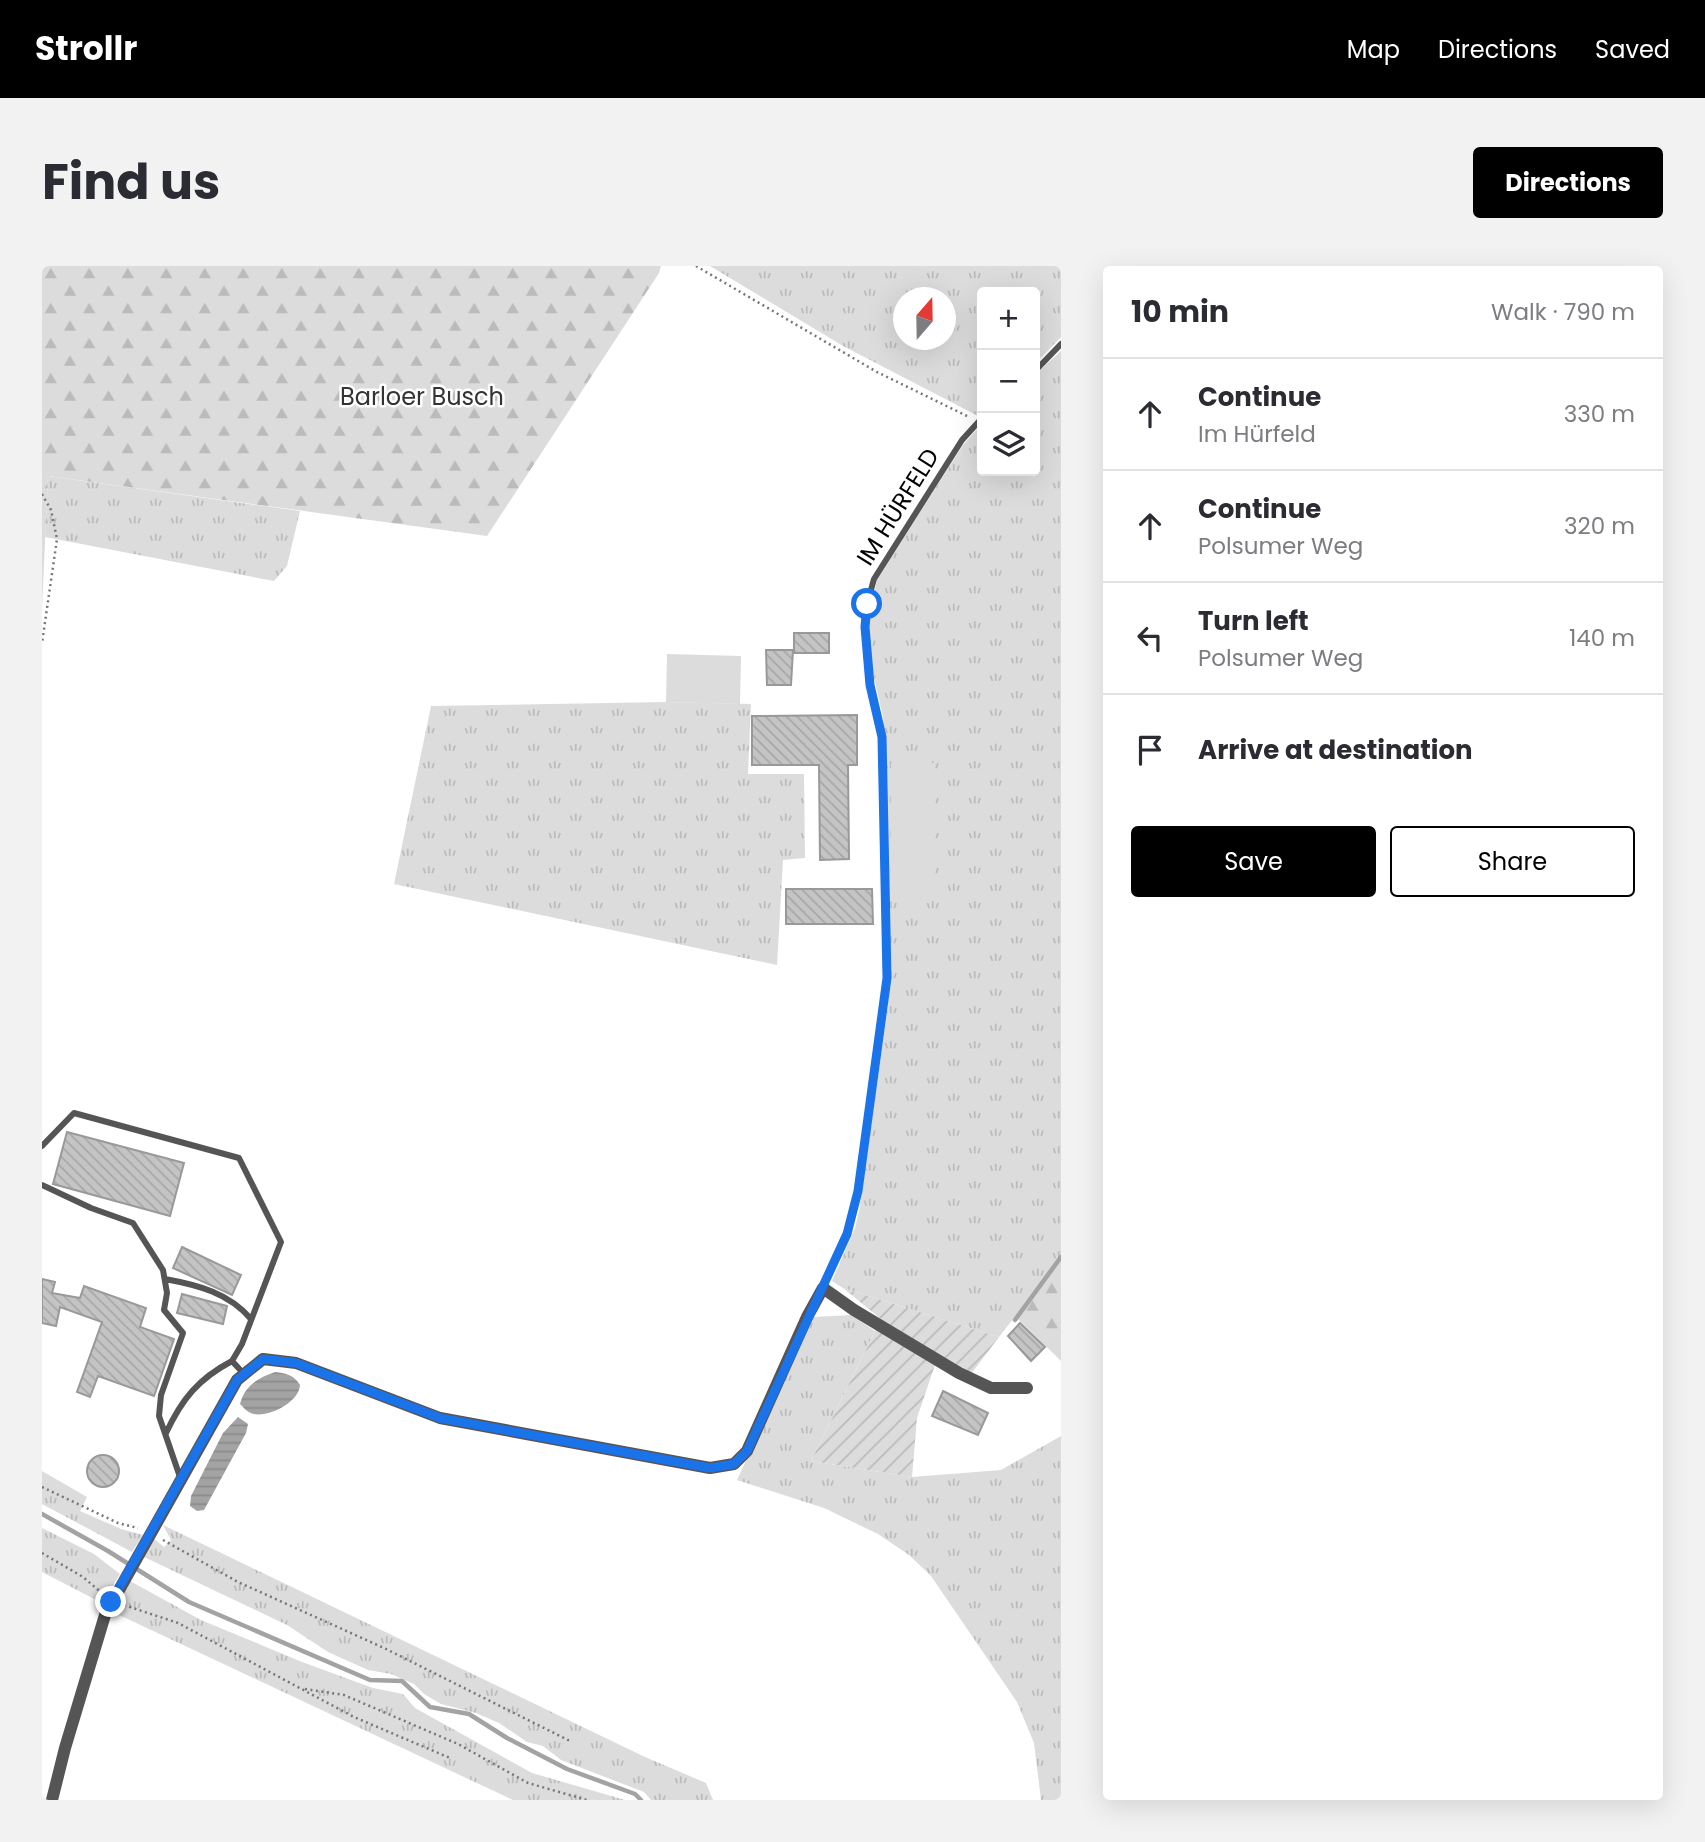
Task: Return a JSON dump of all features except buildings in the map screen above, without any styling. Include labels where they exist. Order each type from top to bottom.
[{"type":"street","points":[[52,1800],[105,1615],[113,1598],[237,1380],[263,1359],[296,1363],[440,1418],[710,1468],[734,1464],[747,1451],[807,1317],[823,1288],[854,1310],[959,1373],[991,1388],[1027,1388]]},
{"type":"lane","points":[[1040,366],[1061,344]]},
{"type":"lane","name":"IM HÜRFELD","points":[[823,1288],[847,1234],[858,1191],[887,978],[882,737],[870,685],[865,627],[867,604],[874,579],[962,440],[977,423]]},
{"type":"lane","points":[[42,1146],[74,1113],[239,1158],[281,1242],[232,1361],[212,1372],[191,1392],[178,1407],[166,1433]]},
{"type":"lane","points":[[42,1185],[91,1208],[133,1223],[163,1270],[167,1293],[164,1310],[183,1333],[161,1395],[159,1416],[181,1479]]},
{"type":"lane","points":[[164,1279],[191,1284],[224,1296],[240,1305],[251,1319]]},
{"type":"lane","points":[[232,1361],[244,1374]]},
{"type":"path","points":[[696,266],[877,372],[977,419]]},
{"type":"path","points":[[42,494],[51,510],[57,540],[42,643]]},
{"type":"path","points":[[42,1487],[118,1523],[149,1533],[238,1582],[395,1653],[570,1741]]},
{"type":"path","points":[[42,1553],[113,1598],[178,1623],[354,1717],[450,1758]]},
{"type":"path","points":[[302,1689],[344,1695],[458,1744],[528,1783],[587,1800]]},
{"type":"green space","name":"Barloer Busch","points":[[42,266],[661,266],[659,273],[487,536],[48,476],[42,609]]},
{"type":"green space","points":[[710,266],[1061,266],[1061,337],[1040,359],[1040,287],[977,287],[977,415],[843,346]]},
{"type":"green space","points":[[1061,351],[1061,1258],[999,1337],[843,1288],[832,1281],[855,1228],[859,1212],[888,1006],[890,963],[886,761],[883,717],[870,660],[868,622],[877,580],[963,445],[977,430],[977,476],[1040,476],[1040,370]]},
{"type":"green space","points":[[48,476],[300,511],[287,566],[274,581],[45,537]]},
{"type":"green space","points":[[667,654],[741,656],[740,704],[666,702]]},
{"type":"green space","points":[[666,702],[751,704],[748,774],[804,774],[805,858],[783,860],[777,965],[394,884],[431,706]]},
{"type":"green space","points":[[891,763],[935,763],[934,892],[890,891]]},
{"type":"green space","points":[[1061,1258],[1061,1361],[1015,1316]]},
{"type":"green space","points":[[843,1288],[999,1337],[971,1374],[938,1356],[917,1418],[912,1477],[811,1461],[881,1319]]},
{"type":"green space","points":[[851,1315],[875,1331],[811,1461],[912,1477],[1001,1470],[1061,1436],[1061,1800],[1041,1800],[1034,1743],[1017,1702],[931,1576],[909,1555],[878,1534],[824,1508],[737,1480],[813,1317]]},
{"type":"green space","points":[[42,1471],[87,1497],[80,1511],[121,1529],[143,1535],[132,1552],[42,1504]]},
{"type":"green space","points":[[163,1525],[645,1757],[706,1783],[713,1800],[651,1800],[644,1792],[561,1760],[543,1746],[527,1742],[499,1723],[476,1713],[441,1704],[414,1684],[391,1674],[368,1670],[328,1652],[287,1625],[144,1557],[153,1538],[164,1547],[171,1540]]},
{"type":"green space","points":[[42,1528],[94,1554],[120,1574],[102,1603],[42,1572]]},
{"type":"green space","points":[[130,1581],[201,1620],[302,1662],[373,1688],[403,1694],[415,1708],[532,1773],[625,1800],[513,1800],[117,1614],[121,1596]]},
{"type":"shaded area","points":[[275,1372],[289,1375],[298,1382],[300,1385],[295,1397],[275,1411],[254,1414],[248,1411],[240,1404],[245,1392],[258,1380]]},
{"type":"shaded area","points":[[238,1417],[248,1424],[246,1433],[204,1510],[197,1511],[190,1506],[191,1496],[223,1433]]},
{"type":"waterway","points":[[1015,1320],[1061,1257]]},
{"type":"waterway","points":[[42,1514],[108,1551],[189,1602],[370,1680],[402,1681],[430,1707],[469,1714],[507,1738],[567,1769],[635,1794],[641,1800]]},
{"type":"route","points":[[111,1602],[237,1380],[263,1359],[296,1363],[440,1418],[710,1468],[734,1464],[747,1451],[807,1317],[831,1272],[847,1234],[858,1191],[887,978],[882,737],[870,685],[865,627],[867,604]]}]
